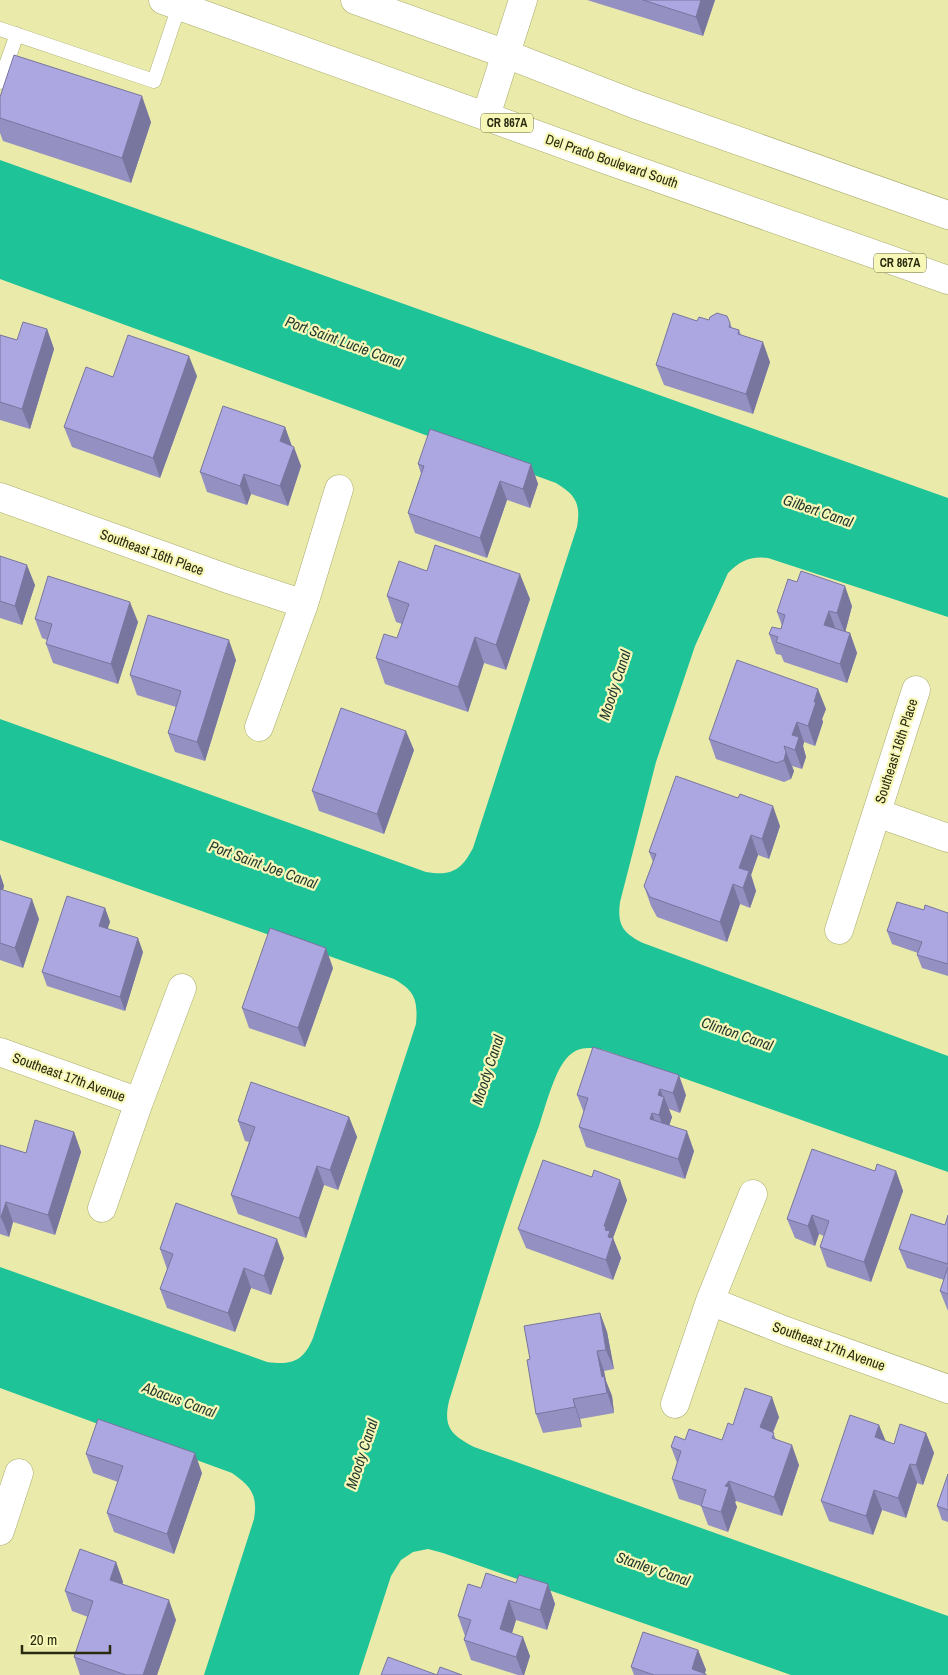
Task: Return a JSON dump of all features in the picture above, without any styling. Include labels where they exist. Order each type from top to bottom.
[{"type":"street","points":[[355,0],[506,54],[634,104],[948,215]]},
{"type":"street","points":[[486,116],[523,0]]},
{"type":"street","name":"Del Prado Boulevard South","points":[[171,3],[948,280]]},
{"type":"street","points":[[259,727],[304,604],[339,489]]},
{"type":"street","name":"Southeast 16th Place","points":[[0,497],[231,580],[304,604]]},
{"type":"street","name":"Southeast 16th Place","points":[[839,930],[916,690]]},
{"type":"street","name":"Southeast 16th Place","points":[[877,813],[948,838]]},
{"type":"street","name":"Southeast 17th Avenue","points":[[102,1208],[182,988]]},
{"type":"street","name":"Southeast 17th Avenue","points":[[0,1052],[139,1102]]},
{"type":"street","points":[[675,1404],[710,1301],[753,1194]]},
{"type":"street","name":"Southeast 17th Avenue","points":[[710,1301],[786,1331],[948,1389]]},
{"type":"street","points":[[0,1531],[20,1473]]},
{"type":"lane","points":[[0,28],[154,81],[171,3]]},
{"type":"lane","points":[[0,82],[17,34]]},
{"type":"water","points":[[0,160],[948,498],[948,617],[768,558],[746,560],[728,573],[695,646],[656,762],[619,910],[621,922],[626,932],[643,943],[948,1056],[948,1172],[604,1050],[584,1048],[574,1052],[562,1065],[550,1091],[492,1263],[449,1401],[447,1417],[448,1424],[454,1434],[474,1447],[948,1616],[948,1675],[791,1675],[428,1549],[413,1552],[401,1560],[391,1576],[359,1675],[204,1675],[254,1519],[255,1504],[252,1492],[244,1482],[232,1473],[0,1388],[0,1267],[267,1362],[290,1362],[301,1357],[313,1338],[416,1024],[416,1009],[411,992],[394,979],[0,840],[0,719],[426,872],[449,872],[464,862],[473,848],[577,527],[578,512],[576,501],[556,483],[0,279]]},
{"type":"building","points":[[643,0],[701,0],[696,17]]},
{"type":"building","points":[[14,55],[142,96],[122,158],[0,118],[0,97]]},
{"type":"building","points":[[673,313],[697,321],[699,317],[709,320],[710,317],[717,313],[727,316],[730,323],[729,327],[739,330],[738,334],[763,342],[746,394],[656,365]]},
{"type":"building","points":[[23,322],[47,329],[22,409],[0,402],[0,335],[17,340]]},
{"type":"building","points":[[128,335],[189,356],[153,458],[64,427],[86,367],[113,377]]},
{"type":"building","points":[[223,406],[285,427],[280,441],[294,447],[280,486],[244,474],[240,486],[200,472]]},
{"type":"building","points":[[430,429],[531,464],[523,489],[500,481],[480,538],[408,513],[424,466],[418,464]]},
{"type":"building","points":[[435,545],[520,574],[496,645],[475,637],[458,687],[376,658],[384,634],[397,638],[409,604],[387,596],[399,561],[427,571]]},
{"type":"building","points":[[0,556],[27,565],[15,606],[0,601]]},
{"type":"building","points":[[801,571],[845,586],[837,613],[829,611],[824,625],[850,633],[840,664],[776,642],[778,637],[769,634],[772,627],[781,629],[785,615],[777,612],[788,579],[797,582]]},
{"type":"building","points":[[48,576],[130,602],[111,664],[46,644],[52,624],[35,619]]},
{"type":"building","points":[[148,615],[229,640],[197,742],[168,733],[181,691],[130,675]]},
{"type":"building","points":[[737,660],[818,689],[808,726],[797,722],[792,735],[799,737],[795,750],[784,746],[786,752],[784,760],[777,763],[709,739]]},
{"type":"building","points":[[341,708],[406,731],[377,814],[312,791]]},
{"type":"building","points":[[676,776],[738,798],[740,794],[773,806],[762,839],[751,835],[739,868],[749,871],[743,888],[733,884],[720,922],[650,897],[644,886],[656,854],[649,852]]},
{"type":"building","points":[[0,889],[32,899],[15,948],[0,943]]},
{"type":"building","points":[[67,896],[105,908],[99,926],[138,938],[120,997],[42,972]]},
{"type":"building","points":[[897,902],[924,910],[925,905],[948,913],[948,964],[917,955],[922,942],[887,931]]},
{"type":"building","points":[[270,928],[326,948],[298,1028],[242,1008]]},
{"type":"building","points":[[593,1047],[679,1075],[673,1093],[660,1089],[658,1095],[664,1097],[659,1115],[652,1113],[650,1119],[687,1131],[678,1159],[579,1127],[588,1098],[577,1095]]},
{"type":"building","points":[[251,1082],[349,1117],[330,1170],[317,1166],[299,1218],[231,1195],[255,1127],[238,1121]]},
{"type":"building","points":[[35,1120],[74,1132],[48,1215],[6,1202],[0,1217],[0,1145],[26,1153]]},
{"type":"building","points":[[812,1149],[875,1171],[877,1164],[896,1171],[864,1262],[820,1247],[829,1221],[812,1215],[808,1226],[787,1219]]},
{"type":"building","points":[[543,1160],[592,1177],[594,1170],[620,1180],[604,1226],[606,1227],[605,1230],[610,1231],[608,1237],[613,1238],[606,1260],[518,1229]]},
{"type":"building","points":[[176,1203],[277,1239],[264,1276],[244,1268],[228,1313],[160,1289],[173,1254],[160,1249]]},
{"type":"building","points":[[911,1214],[945,1225],[948,1215],[948,1264],[899,1249]]},
{"type":"building","points":[[948,1267],[948,1294],[940,1291]]},
{"type":"building","points":[[600,1313],[606,1350],[597,1351],[607,1393],[573,1399],[575,1407],[536,1414],[527,1360],[530,1359],[524,1326]]},
{"type":"building","points":[[745,1388],[772,1397],[760,1427],[774,1433],[772,1438],[792,1445],[774,1497],[729,1481],[725,1486],[729,1487],[721,1512],[701,1506],[706,1490],[672,1479],[681,1451],[671,1447],[675,1436],[685,1440],[689,1429],[722,1440],[728,1423],[733,1425]]},
{"type":"building","points":[[850,1415],[879,1425],[875,1437],[894,1444],[900,1424],[926,1433],[916,1465],[910,1464],[898,1498],[874,1490],[866,1516],[821,1501]]},
{"type":"building","points":[[98,1419],[195,1453],[167,1534],[107,1513],[123,1466],[86,1454]]},
{"type":"building","points":[[948,1474],[948,1510],[937,1506]]},
{"type":"building","points":[[80,1549],[116,1562],[110,1580],[169,1600],[143,1675],[126,1675],[74,1657],[93,1601],[65,1591]]},
{"type":"building","points":[[486,1573],[516,1583],[519,1575],[548,1584],[540,1610],[509,1600],[500,1629],[523,1637],[516,1657],[464,1640],[471,1620],[458,1616],[468,1584],[481,1588]]},
{"type":"building","points":[[643,1632],[698,1650],[692,1669],[706,1675],[654,1675],[631,1667]]},
{"type":"building","points":[[388,1657],[437,1675],[381,1675]]},
{"type":"building","points":[[440,1667],[462,1675],[437,1675]]},
{"type":"water label","name":"Port Saint Lucie Canal","points":[[344,342]]},
{"type":"water label","name":"Gilbert Canal","points":[[818,511]]},
{"type":"water label","name":"Moody Canal","points":[[615,685]]},
{"type":"water label","name":"Port Saint Joe Canal","points":[[263,865]]},
{"type":"water label","name":"Clinton Canal","points":[[737,1034]]},
{"type":"water label","name":"Moody Canal","points":[[488,1070]]},
{"type":"water label","name":"Abacus Canal","points":[[179,1400]]},
{"type":"water label","name":"Moody Canal","points":[[362,1454]]},
{"type":"water label","name":"Stanley Canal","points":[[653,1569]]}]
